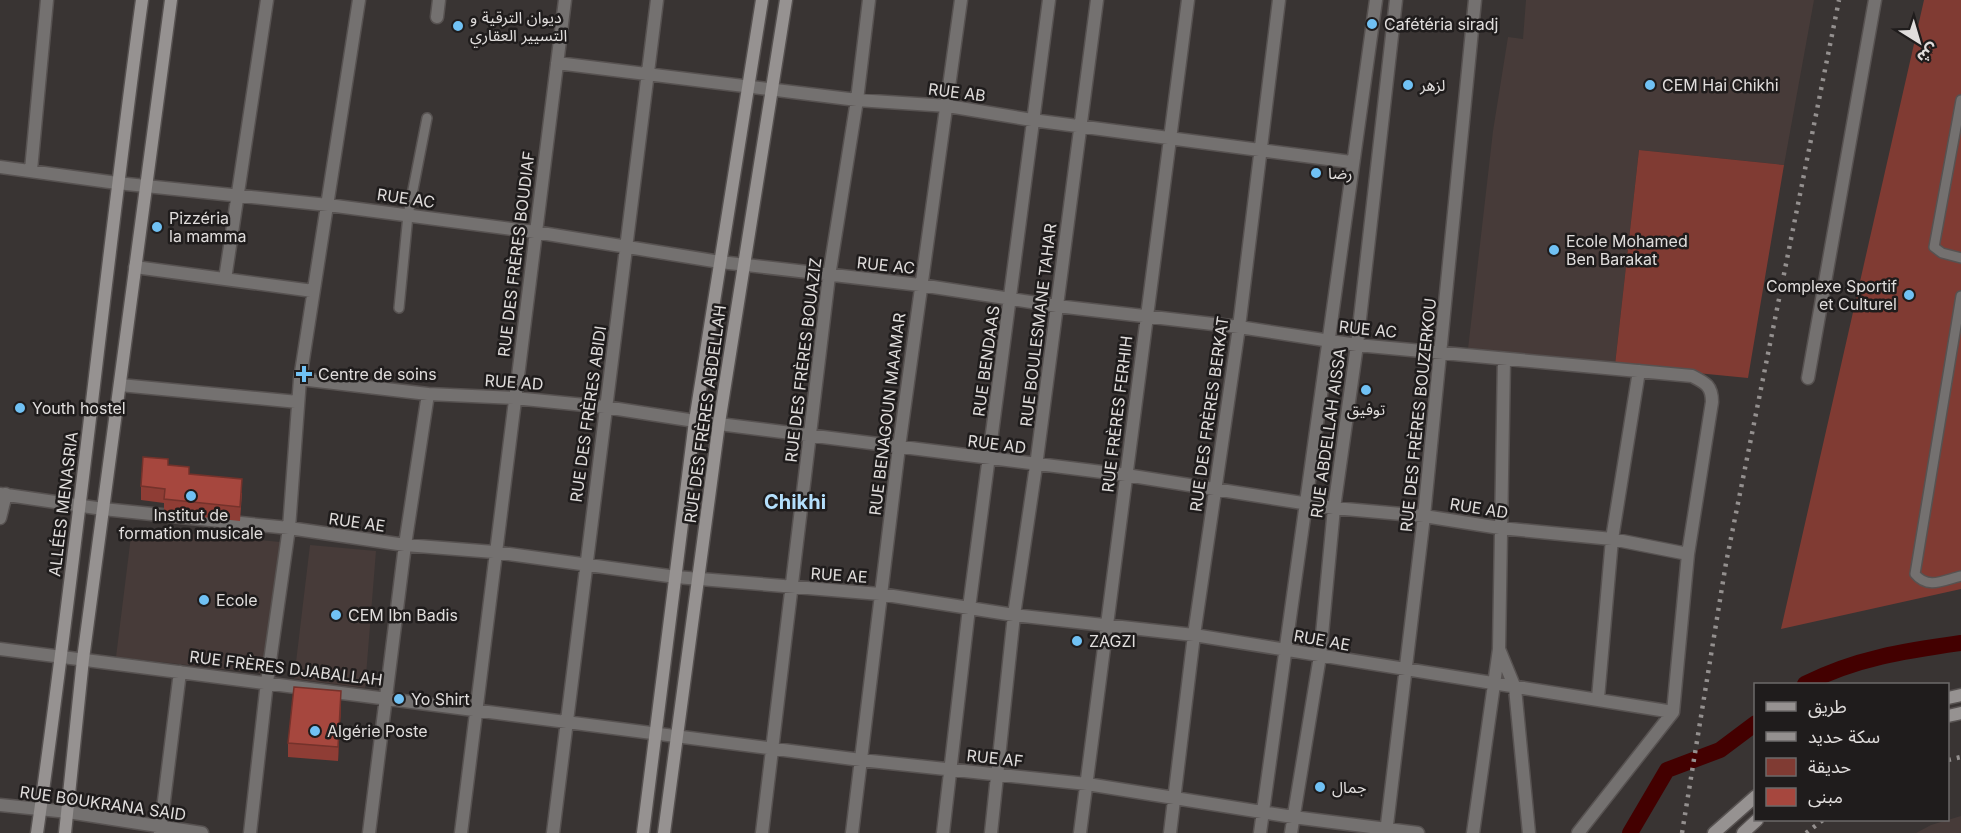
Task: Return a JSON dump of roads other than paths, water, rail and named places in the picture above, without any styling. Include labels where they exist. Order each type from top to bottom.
[{"type":"street","points":[[31,170],[47,0]]},
{"type":"street","name":"ALLÉES MENASRIA","points":[[37,833],[81,506],[117,183],[142,0]]},
{"type":"street","points":[[65,833],[83,659],[171,0]]},
{"type":"street","points":[[225,279],[267,0]]},
{"type":"street","points":[[250,833],[267,682],[289,528],[300,379],[359,0]]},
{"type":"street","points":[[436,17],[439,0]]},
{"type":"street","name":"RUE DES FRÈRES BOUDIAF","points":[[461,833],[565,0]]},
{"type":"street","name":"RUE DES FRÈRES ABIDI","points":[[553,833],[605,407],[628,249],[657,0]]},
{"type":"street","name":"RUE DES FRÈRES ABDELLAH","points":[[643,833],[695,422],[762,0]]},
{"type":"street","name":"RUE DES FRÈRES ABDELLAH","points":[[664,833],[719,423],[786,0]]},
{"type":"street","name":"RUE DES FRÈRES BOUAZIZ","points":[[762,833],[790,588],[830,276],[857,100],[869,0]]},
{"type":"street","name":"RUE BENAGOUN MAAMAR","points":[[852,833],[920,285],[948,106],[961,0]]},
{"type":"street","name":"RUE BENDAAS","points":[[943,833],[969,608],[1011,300],[1048,0]]},
{"type":"street","name":"RUE BOULESMANE TAHAR","points":[[991,833],[1014,615],[1036,466],[1097,0]]},
{"type":"street","name":"RUE FRÈRES FERHIH","points":[[1080,833],[1188,0]]},
{"type":"street","name":"RUE DES FRÈRES BERKAT","points":[[1170,833],[1194,635],[1239,327],[1279,0]]},
{"type":"street","points":[[1260,833],[1261,811],[1286,650],[1305,504],[1315,450],[1327,342],[1376,0]]},
{"type":"street","name":"RUE ABDELLAH AISSA","points":[[1291,833],[1320,656],[1334,508],[1357,345],[1396,0]]},
{"type":"street","name":"RUE DES FRÈRES BOUZERKOU","points":[[1386,831],[1442,353],[1475,0]]},
{"type":"street","points":[[1808,378],[1875,0]]},
{"type":"street","name":"RUE AB","points":[[557,63],[649,72],[857,100],[948,106],[1032,120],[1172,136],[1352,162]]},
{"type":"street","name":"RUE AC","points":[[0,167],[117,183],[408,215],[536,232],[628,249],[720,262],[920,285],[1011,300],[1239,327],[1327,342],[1692,376],[1708,384],[1712,391],[1688,554]]},
{"type":"street","points":[[135,267],[313,291]]},
{"type":"street","points":[[1473,833],[1492,684],[1499,649],[1504,359]]},
{"type":"street","points":[[1598,698],[1612,539],[1639,371]]},
{"type":"street","name":"RUE AD","points":[[300,379],[428,394],[514,398],[605,407],[695,422],[719,423],[1036,466],[1126,475],[1334,508],[1424,516],[1500,528],[1612,539],[1688,554]]},
{"type":"street","points":[[120,386],[298,402]]},
{"type":"street","points":[[369,833],[405,545],[428,394]]},
{"type":"street","points":[[0,519],[3,494]]},
{"type":"street","name":"RUE AE","points":[[3,494],[103,509],[289,528],[405,545],[495,552],[585,566],[790,588],[880,594],[1014,615],[1194,635],[1515,688],[1598,698],[1673,712]]},
{"type":"street","points":[[1578,833],[1673,712],[1688,554]]},
{"type":"street","name":"RUE FRÈRES DJABALLAH","points":[[0,649],[568,720]]},
{"type":"street","points":[[1499,649],[1515,688],[1529,833]]},
{"type":"street","points":[[160,830],[180,672]]},
{"type":"street","name":"RUE AF","points":[[568,720],[657,734],[861,760],[1087,784],[1386,831],[1418,833]]},
{"type":"street","points":[[1714,833],[1754,796]]},
{"type":"street","name":"RUE BOUKRANA SAID","points":[[0,805],[68,812],[160,830],[202,833]]},
{"type":"street","points":[[1743,833],[1755,821]]},
{"type":"lane","points":[[1961,100],[1934,247],[1942,253],[1961,258]]},
{"type":"lane","points":[[399,308],[408,215],[427,118]]},
{"type":"lane","points":[[1961,296],[1916,574],[1922,582],[1928,584],[1961,576]]},
{"type":"waterway","points":[[1807,683],[1862,662],[1961,643]]},
{"type":"waterway","points":[[1630,833],[1667,770],[1720,750],[1754,724]]},
{"type":"railway","points":[[1682,833],[1726,563],[1839,0]]},
{"type":"railway","points":[[1949,760],[1961,757]]},
{"type":"railway","points":[[1806,833],[1822,821]]},
{"type":"place","name":"Cafétéria siradj","points":[[1372,24]]},
{"type":"place","name":"ديوان الترقية و التسيير العقاري","points":[[458,26]]},
{"type":"place","name":"لزهر","points":[[1408,85]]},
{"type":"place","name":"CEM Hai Chikhi","points":[[1650,85]]},
{"type":"place","name":"رضا","points":[[1316,173]]},
{"type":"place","name":"Pizzéria la mamma","points":[[157,227]]},
{"type":"place","name":"Ecole Mohamed Ben Barakat","points":[[1554,250]]},
{"type":"place","name":"Complexe Sportif et Culturel","points":[[1909,295]]},
{"type":"place","name":"Centre de soins","points":[[304,374]]},
{"type":"place","name":"توفيق","points":[[1366,390]]},
{"type":"place","name":"Youth hostel","points":[[20,408]]},
{"type":"place","name":"Institut de formation musicale","points":[[191,496]]},
{"type":"place","name":"Ecole","points":[[204,600]]},
{"type":"place","name":"CEM Ibn Badis","points":[[336,615]]},
{"type":"place","name":"ZAGZI","points":[[1077,641]]},
{"type":"place","name":"Yo Shirt","points":[[399,699]]},
{"type":"place","name":"Algérie Poste","points":[[315,731]]},
{"type":"place","name":"جمال","points":[[1320,787]]},
{"type":"district","name":"Chikhi","points":[[795,502]]}]
